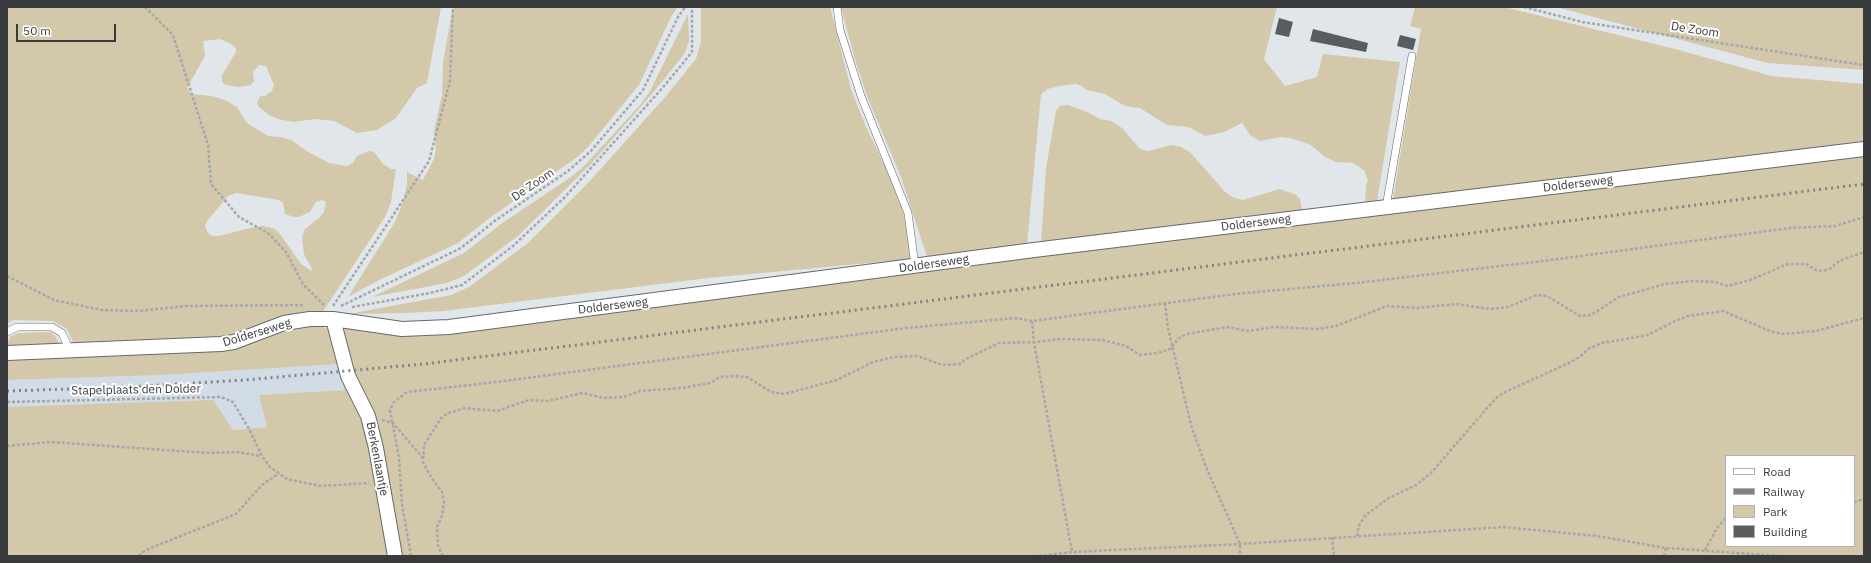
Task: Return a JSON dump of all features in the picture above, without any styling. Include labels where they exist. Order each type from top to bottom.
[{"type":"street","name":"Dolderseweg","points":[[7,353],[221,344],[234,342],[284,323],[331,315],[402,329],[449,327],[1034,250],[1864,149]]},
{"type":"street","name":"Berkenlaantje","points":[[331,315],[348,376],[368,416],[382,482],[395,556]]},
{"type":"lane","points":[[837,7],[840,30],[861,96],[908,213],[915,266]]},
{"type":"lane","points":[[1386,207],[1412,56]]},
{"type":"lane","points":[[7,332],[17,327],[52,327],[62,333],[70,351]]},
{"type":"path","points":[[145,7],[173,35],[208,145],[211,184],[239,217],[268,233],[286,252],[303,284],[331,315]]},
{"type":"path","points":[[331,315],[429,162],[450,81],[453,7]]},
{"type":"path","name":"De Zoom","points":[[331,315],[461,248],[496,220],[568,171],[586,156],[643,90],[678,17],[685,7]]},
{"type":"path","points":[[331,315],[430,293],[462,284],[514,246],[565,197],[665,85],[692,52],[692,7]]},
{"type":"path","name":"De Zoom","points":[[1524,7],[1582,22],[1864,65]]},
{"type":"path","points":[[411,556],[402,504],[399,458],[390,410],[394,402],[407,392],[496,382],[906,328],[1015,318],[1032,321],[1235,294],[1356,283],[1543,261],[1790,228],[1836,226],[1864,217]]},
{"type":"path","points":[[423,458],[424,445],[442,418],[448,413],[465,408],[497,411],[516,406],[529,400],[547,401],[583,393],[603,398],[624,397],[640,391],[682,388],[710,383],[720,377],[736,376],[747,377],[771,392],[784,394],[837,380],[872,362],[894,357],[917,356],[943,365],[960,364],[999,343],[1063,339],[1102,340],[1126,346],[1140,355],[1170,349],[1179,338],[1187,334],[1227,326],[1248,331],[1273,328],[1318,329],[1336,326],[1387,306],[1418,308],[1456,304],[1490,309],[1508,307],[1537,295],[1547,296],[1558,301],[1572,313],[1580,316],[1590,315],[1619,297],[1665,284],[1708,281],[1728,286],[1750,280],[1788,264],[1806,264],[1816,270],[1823,271],[1831,268],[1839,261],[1864,252]]},
{"type":"path","points":[[7,276],[54,300],[102,310],[139,312],[186,306],[308,305]]},
{"type":"path","points":[[1165,303],[1168,328],[1191,425],[1206,467],[1240,544],[1240,556]]},
{"type":"path","points":[[1357,536],[1359,525],[1366,515],[1387,499],[1416,484],[1430,474],[1496,398],[1504,392],[1569,363],[1581,356],[1588,349],[1602,343],[1648,335],[1672,322],[1688,316],[1723,311],[1770,331],[1782,334],[1816,331],[1864,318]]},
{"type":"path","points":[[1032,321],[1034,342],[1072,552]]},
{"type":"path","name":"Stapelplaats den Dolder","points":[[7,402],[221,397],[233,402],[249,429],[262,456],[270,467],[287,479],[320,486],[382,482]]},
{"type":"path","points":[[393,423],[423,458],[429,474],[442,492],[444,502],[442,516],[437,527],[438,546],[443,556]]},
{"type":"path","points":[[7,446],[50,442],[210,453],[238,452],[262,456]]},
{"type":"path","points":[[139,556],[141,553],[153,547],[236,514],[262,485],[279,473]]},
{"type":"path","points":[[1704,550],[1717,528],[1725,519]]},
{"type":"path","points":[[1039,556],[1072,552],[1240,544],[1504,527],[1596,536],[1666,548],[1780,556]]},
{"type":"path","points":[[1332,537],[1334,556]]},
{"type":"path","points":[[1664,556],[1666,548]]},
{"type":"shaded area","points":[[340,364],[344,390],[259,395],[267,427],[233,430],[90,405],[7,407],[7,380],[162,375]]},
{"type":"green space","points":[[7,7],[441,7],[427,83],[417,88],[396,118],[377,130],[357,133],[334,121],[316,119],[293,122],[278,119],[269,115],[259,107],[257,103],[260,96],[265,96],[272,91],[274,85],[266,66],[259,65],[253,72],[254,81],[251,85],[239,87],[226,85],[222,82],[222,75],[236,52],[236,48],[220,39],[203,41],[205,56],[187,88],[191,94],[212,96],[225,100],[237,107],[247,123],[268,136],[291,140],[310,153],[329,163],[347,166],[353,163],[357,156],[369,151],[374,152],[383,164],[391,169],[396,169],[391,202],[385,217],[322,313],[245,330],[234,335],[220,337],[74,344],[67,329],[53,321],[13,320],[7,323]],"holes":[[[236,193],[279,200],[283,203],[285,214],[294,217],[299,217],[310,212],[316,202],[322,200],[326,202],[324,212],[305,229],[302,237],[304,254],[312,271],[301,264],[275,229],[263,226],[219,236],[212,236],[208,233],[205,226],[207,221],[228,196]]]},
{"type":"green space","points":[[453,7],[678,7],[672,15],[639,85],[588,147],[576,158],[488,219],[458,243],[377,281],[348,297],[395,222],[402,205],[407,185],[407,172],[423,180],[434,159],[436,148],[434,131],[442,95],[443,62]]},
{"type":"green space","points":[[701,7],[830,7],[851,89],[866,127],[891,178],[904,214],[912,259],[708,278],[443,311],[348,314],[451,295],[469,287],[528,243],[589,182],[666,96],[696,59],[701,42]]},
{"type":"green space","points":[[841,7],[1277,7],[1264,59],[1285,86],[1317,77],[1323,54],[1400,62],[1377,201],[1365,203],[1366,185],[1368,181],[1364,170],[1353,163],[1336,162],[1325,157],[1311,145],[1303,142],[1280,137],[1260,141],[1251,136],[1242,123],[1224,132],[1205,136],[1189,127],[1167,125],[1140,108],[1125,106],[1105,94],[1087,90],[1082,86],[1076,84],[1059,86],[1048,89],[1041,94],[1027,245],[927,257],[901,177],[867,96],[854,56]]},
{"type":"green space","points":[[1415,7],[1504,7],[1675,49],[1772,76],[1864,84],[1864,142],[1393,199],[1421,29],[1410,26]]},
{"type":"green space","points":[[1556,7],[1864,7],[1864,70],[1768,63]]},
{"type":"green space","points":[[688,14],[689,41],[685,53],[657,88],[589,166],[518,236],[464,276],[447,283],[372,297],[464,253],[501,224],[571,177],[584,166],[640,105],[650,91]]},
{"type":"green space","points":[[1068,105],[1085,111],[1100,119],[1111,121],[1122,128],[1140,149],[1149,151],[1171,145],[1181,147],[1191,153],[1225,192],[1234,198],[1243,200],[1280,189],[1296,195],[1300,199],[1302,210],[1041,243],[1046,168],[1056,111],[1060,106]]},
{"type":"green space","points":[[1864,154],[1864,556],[7,556],[7,407],[213,400],[233,430],[267,427],[259,395],[344,390],[340,364],[162,375],[7,380],[7,356],[221,350],[286,327],[310,323],[328,329],[348,327],[401,333]]},
{"type":"green space","points":[[51,332],[56,337],[59,344],[7,346],[10,337],[18,333]]},
{"type":"building","points":[[1279,18],[1293,22],[1289,37],[1275,34]]},
{"type":"building","points":[[1313,29],[1368,43],[1366,52],[1310,41]]},
{"type":"building","points":[[1400,35],[1416,39],[1413,50],[1397,46]]},
{"type":"railway","points":[[7,391],[127,387],[245,380],[424,364],[1864,184]]}]
